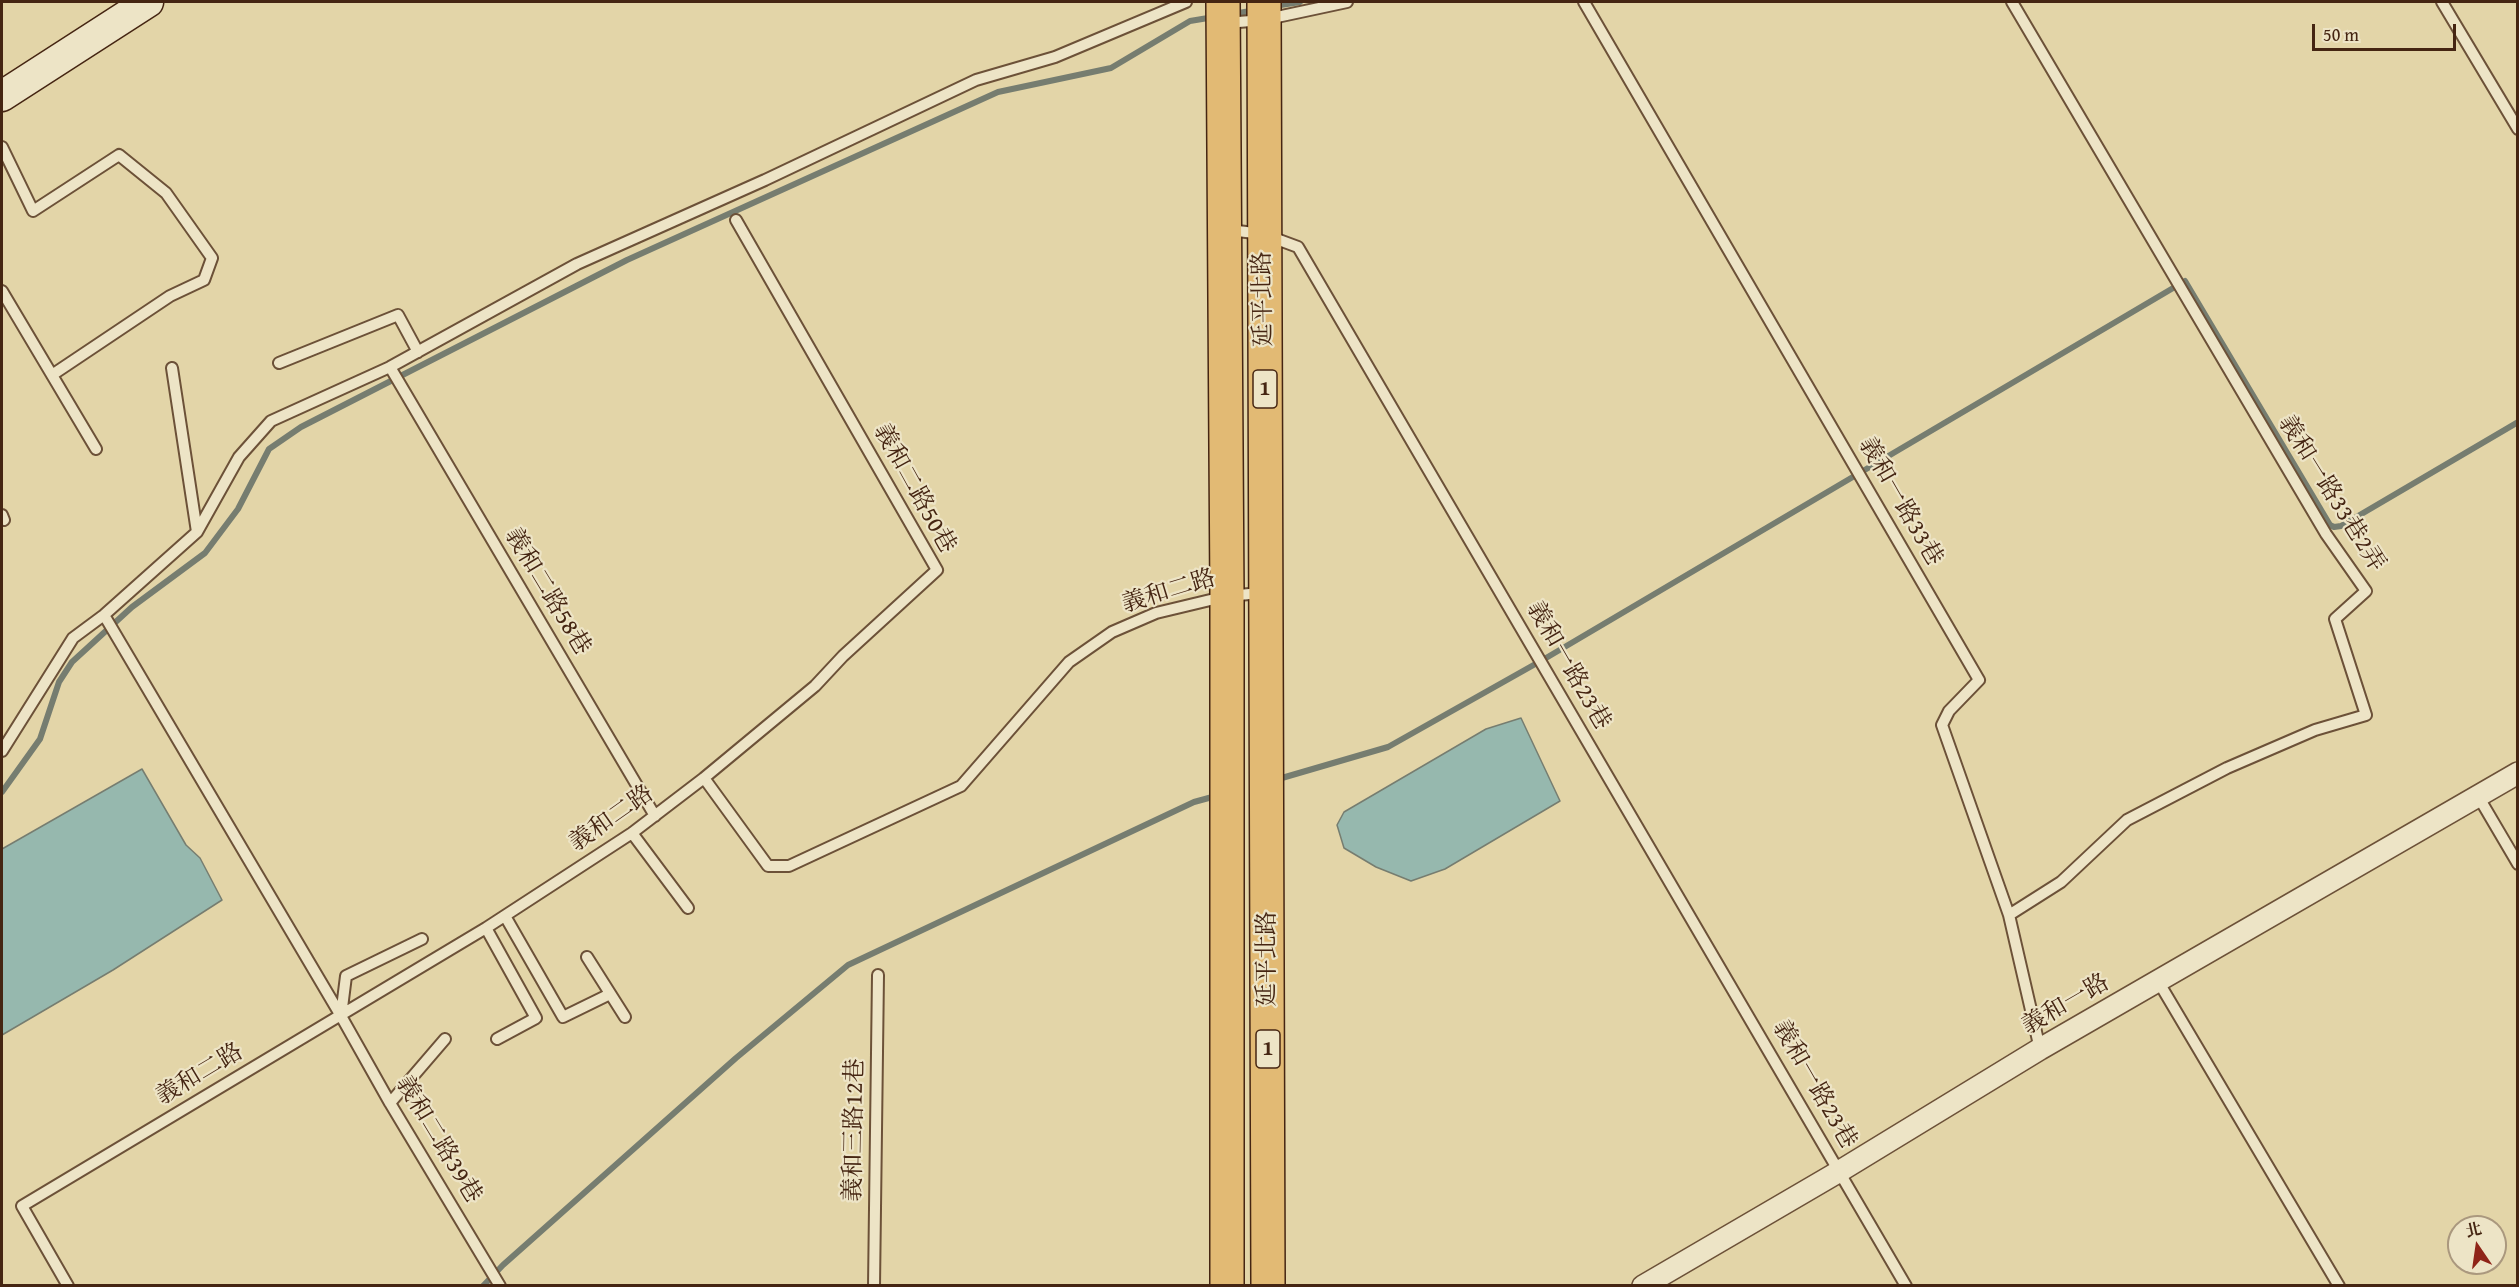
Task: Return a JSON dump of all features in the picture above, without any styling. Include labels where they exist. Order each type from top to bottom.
[{"type":"main road","name":"延平北路","points":[[1264,11],[1268,1286]]},
{"type":"main road","name":"延平北路","points":[[1223,12],[1227,596],[1227,1286]]},
{"type":"street","points":[[2,96],[148,2]]},
{"type":"street","name":"義和一路","points":[[1643,1286],[1840,1171],[2040,1049],[2517,773]]},
{"type":"lane","points":[[2,752],[73,638],[106,618],[197,532],[238,457],[271,421],[392,370],[417,352],[577,264],[755,184],[976,80],[1055,57],[1186,2]]},
{"type":"lane","points":[[1223,12],[1264,11],[1347,2]]},
{"type":"lane","name":"義和一路33巷","points":[[1584,2],[1979,680],[1949,711],[1942,725],[2009,915],[2040,1049]]},
{"type":"lane","name":"義和一路33巷2弄","points":[[2009,915],[2061,882],[2127,820],[2227,768],[2315,730],[2366,715],[2335,619],[2367,591],[2326,534],[2012,2]]},
{"type":"lane","points":[[2442,2],[2517,129]]},
{"type":"lane","points":[[2,147],[33,211],[119,155],[166,193],[212,258],[204,280],[170,296],[52,375]]},
{"type":"lane","name":"義和二路50巷","points":[[705,778],[815,686],[843,656],[937,570],[736,220]]},
{"type":"lane","name":"義和一路23巷","points":[[1225,229],[1263,234],[1298,247],[1906,1286]]},
{"type":"lane","points":[[2,291],[96,449]]},
{"type":"lane","points":[[279,363],[398,315],[417,352]]},
{"type":"lane","points":[[172,368],[197,532]]},
{"type":"lane","name":"義和二路58巷","points":[[392,370],[655,816]]},
{"type":"lane","name":"義和二路","points":[[68,1286],[22,1206],[486,928],[632,833],[705,778],[768,866],[789,866],[961,786],[1069,662],[1112,632],[1156,613],[1227,596],[1267,592]]},
{"type":"lane","name":"義和二路39巷","points":[[106,618],[500,1286]]},
{"type":"lane","points":[[2478,796],[2517,864]]},
{"type":"lane","points":[[632,833],[688,908]]},
{"type":"lane","points":[[505,916],[563,1017],[610,994]]},
{"type":"lane","points":[[486,928],[536,1018],[497,1039]]},
{"type":"lane","points":[[341,1016],[346,976],[422,939]]},
{"type":"lane","points":[[587,957],[625,1017]]},
{"type":"lane","name":"義和三路12巷","points":[[874,1286],[878,975]]},
{"type":"lane","points":[[2158,981],[2339,1286]]},
{"type":"lane","points":[[390,1103],[445,1038]]},
{"type":"water","points":[[1521,718],[1560,801],[1445,869],[1411,881],[1376,867],[1344,848],[1337,825],[1344,812],[1486,729]]},
{"type":"water","points":[[142,769],[186,845],[200,858],[222,900],[113,970],[2,1035],[2,849]]},
{"type":"waterway","points":[[1274,6],[1300,2]]},
{"type":"waterway","points":[[1233,14],[1256,10]]},
{"type":"waterway","points":[[2,792],[40,739],[59,682],[72,662],[132,607],[205,553],[238,509],[269,449],[301,427],[627,260],[998,92],[1111,68],[1190,21],[1214,17]]},
{"type":"waterway","points":[[1275,780],[1388,747],[1546,658],[2185,281],[2330,525],[2334,527],[2341,526],[2518,422]]},
{"type":"waterway","points":[[483,1286],[503,1265],[736,1058],[848,965],[1194,802],[1216,796]]}]
